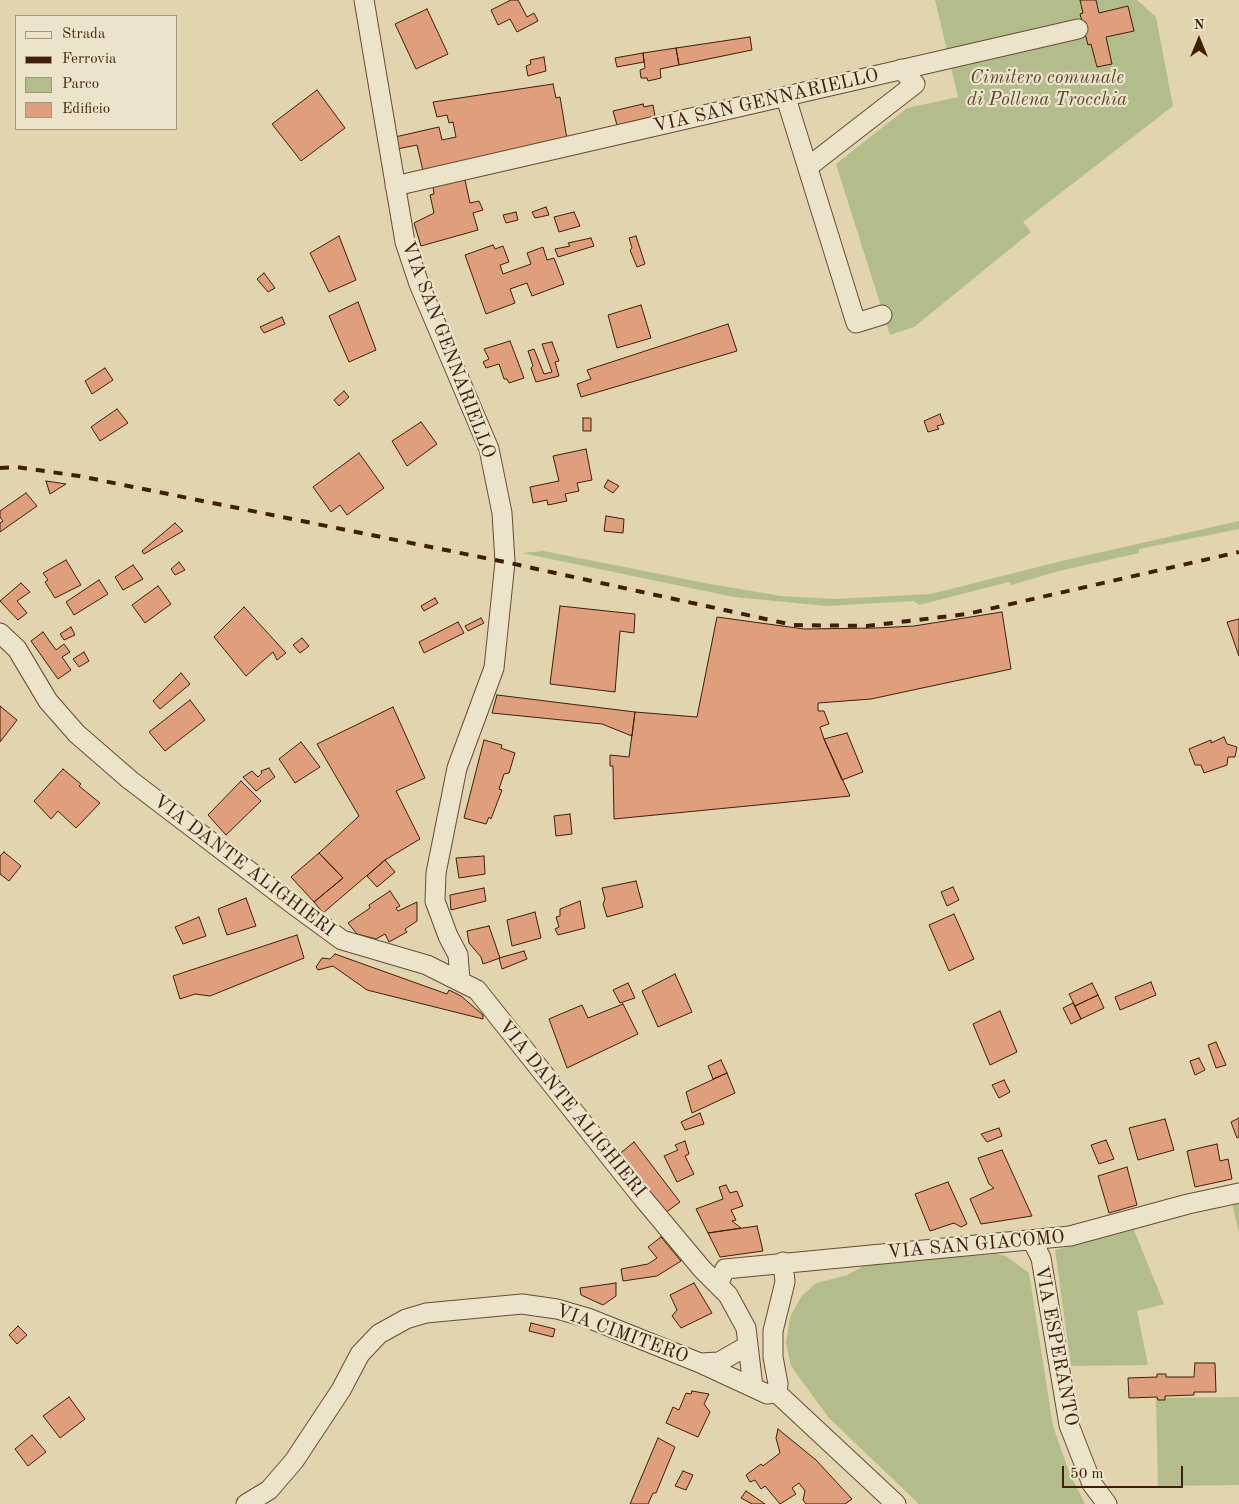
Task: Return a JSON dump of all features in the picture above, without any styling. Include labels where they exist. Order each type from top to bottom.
[{"type":"street","name":"VIA SAN GENNARIELLO","points":[[364,0],[405,242],[414,271],[489,449],[502,513],[505,562],[494,668],[457,768],[436,873],[436,901],[448,936],[458,955],[460,980]]},
{"type":"street","name":"VIA SAN GENNARIELLO","points":[[395,186],[786,98],[901,69],[1078,29]]},
{"type":"street","points":[[808,167],[915,84],[901,69]]},
{"type":"street","points":[[786,98],[856,322],[882,315]]},
{"type":"street","name":"VIA DANTE ALIGHIERI","points":[[0,633],[17,648],[48,701],[77,734],[130,780],[294,905],[342,940],[427,965],[477,990],[692,1257],[722,1277],[728,1295],[743,1319],[748,1336],[747,1346],[753,1387]]},
{"type":"street","name":"VIA SAN GIACOMO","points":[[722,1277],[783,1262],[1070,1236],[1188,1204],[1239,1193]]},
{"type":"street","name":"VIA ESPERANTO","points":[[1032,1240],[1041,1258],[1069,1425],[1092,1484],[1108,1504]]},
{"type":"street","points":[[777,1393],[778,1384],[773,1357],[773,1331],[785,1282],[783,1262]]},
{"type":"street","name":"VIA CIMITERO","points":[[246,1504],[269,1490],[294,1461],[341,1390],[360,1354],[379,1334],[406,1319],[426,1313],[522,1304],[557,1309],[588,1318],[700,1363],[753,1387]]},
{"type":"street","points":[[700,1363],[719,1362],[747,1346]]},
{"type":"street","points":[[753,1387],[767,1394],[777,1393],[896,1504]]},
{"type":"green space","name":"Cimitero comunale di Pollena Trocchia","points":[[935,0],[1137,0],[1156,17],[1173,106],[1023,222],[1031,232],[914,327],[890,335],[836,164],[907,108],[958,97]]},
{"type":"green space","points":[[1239,521],[1239,529],[1139,549],[1139,553],[1059,571],[1011,585],[1009,582],[919,605],[914,601],[827,606],[734,597],[522,553],[543,551],[781,596],[834,599],[931,594],[1062,561]]},
{"type":"green space","points":[[1239,1202],[1239,1233],[1232,1203]]},
{"type":"green space","points":[[1134,1230],[1164,1304],[1137,1311],[1148,1365],[1071,1366],[1055,1250]]},
{"type":"green space","points":[[997,1254],[1006,1256],[1029,1273],[1053,1426],[1070,1474],[1085,1504],[919,1504],[829,1418],[791,1366],[786,1343],[790,1317],[801,1297],[816,1283],[845,1276],[869,1263]]},
{"type":"green space","points":[[1239,1397],[1239,1485],[1158,1486],[1156,1398]]},
{"type":"building","points":[[511,0],[518,0],[527,17],[534,13],[538,21],[517,32],[510,19],[498,25],[491,10]]},
{"type":"building","points":[[1080,0],[1096,0],[1099,13],[1128,6],[1134,31],[1106,37],[1112,64],[1097,67],[1091,44],[1088,45],[1080,14],[1083,13]]},
{"type":"building","points":[[427,9],[448,54],[416,69],[395,24]]},
{"type":"building","points":[[750,37],[752,50],[679,65],[676,48]]},
{"type":"building","points":[[676,48],[679,65],[660,69],[661,78],[648,81],[647,78],[641,78],[640,70],[645,68],[643,53]]},
{"type":"building","points":[[643,53],[644,62],[617,67],[615,58]]},
{"type":"building","points":[[544,57],[546,71],[528,76],[526,66],[531,64],[530,60]]},
{"type":"building","points":[[553,84],[556,98],[560,97],[567,139],[423,171],[417,145],[397,149],[395,137],[439,127],[442,140],[456,137],[453,122],[449,123],[447,115],[437,117],[433,102]]},
{"type":"building","points":[[317,90],[345,128],[301,161],[272,124]]},
{"type":"building","points":[[643,104],[644,107],[653,105],[655,116],[617,125],[613,111]]},
{"type":"building","points":[[465,180],[470,203],[479,201],[483,210],[473,213],[478,230],[421,246],[414,223],[434,213],[430,195],[434,194],[433,186]]},
{"type":"building","points":[[546,207],[549,215],[535,218],[532,212]]},
{"type":"building","points":[[516,212],[518,220],[506,223],[503,215]]},
{"type":"building","points":[[574,212],[580,226],[559,232],[554,217]]},
{"type":"building","points":[[339,236],[356,280],[329,292],[310,253]]},
{"type":"building","points":[[636,236],[645,264],[637,267],[630,250],[632,248],[629,238]]},
{"type":"building","points":[[591,238],[594,246],[558,257],[555,249],[570,246],[568,243]]},
{"type":"building","points":[[493,245],[495,249],[503,246],[509,262],[500,265],[503,274],[531,264],[527,253],[543,247],[547,260],[554,258],[564,284],[532,296],[527,283],[510,289],[515,303],[486,314],[465,255]]},
{"type":"building","points":[[264,273],[275,288],[268,292],[257,279]]},
{"type":"building","points":[[358,302],[376,350],[349,362],[329,316]]},
{"type":"building","points":[[641,305],[651,338],[617,348],[608,315]]},
{"type":"building","points":[[282,317],[285,324],[264,333],[260,327]]},
{"type":"building","points":[[728,324],[737,351],[581,397],[577,384],[591,379],[587,370]]},
{"type":"building","points":[[510,341],[524,378],[509,383],[507,379],[504,379],[499,364],[486,368],[483,362],[489,359],[484,349]]},
{"type":"building","points":[[552,342],[559,361],[555,362],[559,376],[536,382],[528,351],[534,349],[544,374],[552,372],[542,344]]},
{"type":"building","points":[[105,368],[113,380],[92,394],[85,381]]},
{"type":"building","points":[[344,391],[349,397],[339,406],[334,400]]},
{"type":"building","points":[[117,409],[128,423],[100,441],[91,427]]},
{"type":"building","points":[[940,414],[944,424],[937,426],[939,429],[928,432],[924,421]]},
{"type":"building","points":[[583,418],[591,418],[591,431],[583,431]]},
{"type":"building","points":[[421,422],[437,444],[407,466],[392,441]]},
{"type":"building","points":[[586,449],[592,480],[577,483],[579,491],[565,494],[567,501],[548,505],[547,500],[533,503],[530,487],[559,481],[553,456]]},
{"type":"building","points":[[359,453],[384,488],[347,515],[340,505],[331,512],[313,487]]},
{"type":"building","points":[[608,480],[619,486],[613,493],[604,487]]},
{"type":"building","points":[[46,481],[66,484],[50,494]]},
{"type":"building","points":[[26,493],[37,506],[0,532],[0,523],[3,521],[0,517],[0,511]]},
{"type":"building","points":[[606,516],[624,519],[623,533],[604,531]]},
{"type":"building","points":[[175,523],[183,531],[144,554],[142,551]]},
{"type":"building","points":[[66,560],[81,585],[55,598],[45,582],[48,580],[43,573]]},
{"type":"building","points":[[179,562],[185,570],[175,575],[171,569]]},
{"type":"building","points":[[133,565],[143,579],[123,590],[115,577]]},
{"type":"building","points":[[99,580],[108,594],[74,615],[66,602]]},
{"type":"building","points":[[21,583],[30,592],[17,601],[27,613],[18,620],[0,601]]},
{"type":"building","points":[[158,586],[171,604],[145,623],[132,605]]},
{"type":"building","points":[[435,598],[438,603],[424,611],[421,606]]},
{"type":"building","points":[[560,606],[635,614],[634,633],[620,631],[615,692],[550,684]]},
{"type":"building","points":[[244,607],[286,653],[277,660],[273,652],[246,676],[214,637]]},
{"type":"building","points":[[1002,612],[1011,669],[871,699],[818,703],[818,711],[824,711],[829,724],[820,727],[824,739],[850,796],[614,819],[613,766],[610,766],[610,755],[629,757],[635,712],[697,717],[717,617],[804,629],[876,628],[914,626]]},
{"type":"building","points":[[481,618],[484,623],[468,631],[465,626]]},
{"type":"building","points":[[1239,619],[1239,656],[1227,622]]},
{"type":"building","points":[[458,622],[464,633],[424,653],[419,642]]},
{"type":"building","points":[[71,627],[75,635],[64,640],[60,634]]},
{"type":"building","points":[[43,632],[56,650],[64,644],[70,652],[62,657],[71,670],[58,679],[31,641]]},
{"type":"building","points":[[302,638],[309,646],[300,653],[293,645]]},
{"type":"building","points":[[84,652],[89,661],[79,667],[73,659]]},
{"type":"building","points":[[181,673],[190,684],[160,709],[153,701]]},
{"type":"building","points":[[497,695],[635,712],[632,736],[602,724],[492,713]]},
{"type":"building","points":[[190,700],[205,720],[165,751],[149,732]]},
{"type":"building","points":[[0,706],[17,720],[0,742]]},
{"type":"building","points":[[393,707],[425,778],[396,791],[420,839],[385,860],[323,913],[314,902],[343,878],[319,853],[359,816],[317,744]]},
{"type":"building","points":[[847,733],[863,772],[842,780],[824,739]]},
{"type":"building","points":[[1224,737],[1227,744],[1237,747],[1235,757],[1228,757],[1227,765],[1204,773],[1201,765],[1195,765],[1189,749]]},
{"type":"building","points":[[484,740],[502,745],[501,748],[515,753],[509,773],[504,774],[499,789],[502,790],[491,819],[489,817],[486,824],[464,818]]},
{"type":"building","points":[[301,742],[320,767],[295,783],[279,759]]},
{"type":"building","points":[[269,768],[275,777],[256,791],[243,777],[252,771],[258,777],[262,773],[261,771]]},
{"type":"building","points":[[63,769],[81,784],[79,786],[100,803],[76,828],[58,811],[51,819],[34,801]]},
{"type":"building","points":[[241,781],[261,801],[226,835],[208,815]]},
{"type":"building","points":[[570,814],[572,834],[556,836],[554,816]]},
{"type":"building","points":[[4,852],[21,866],[9,881],[0,874],[0,856]]},
{"type":"building","points":[[319,853],[343,878],[314,902],[291,877]]},
{"type":"building","points":[[484,856],[485,874],[459,878],[456,858]]},
{"type":"building","points":[[385,860],[395,872],[377,887],[367,876]]},
{"type":"building","points":[[636,881],[643,907],[607,917],[603,904],[605,899],[602,888]]},
{"type":"building","points":[[953,887],[959,900],[947,906],[941,892]]},
{"type":"building","points":[[484,888],[486,901],[451,910],[450,895]]},
{"type":"building","points":[[390,891],[400,906],[396,908],[398,911],[417,902],[417,921],[405,929],[407,932],[389,942],[385,934],[376,939],[357,934],[348,923],[370,908],[369,905]]},
{"type":"building","points":[[246,898],[256,926],[227,935],[218,909]]},
{"type":"building","points":[[580,901],[585,928],[558,935],[555,929],[559,927],[556,917],[560,916],[560,909]]},
{"type":"building","points":[[535,912],[541,938],[512,946],[507,920]]},
{"type":"building","points":[[954,914],[974,959],[949,971],[929,925]]},
{"type":"building","points":[[199,917],[206,936],[183,944],[175,927]]},
{"type":"building","points":[[489,926],[500,958],[483,964],[481,957],[469,943],[467,931]]},
{"type":"building","points":[[297,935],[304,958],[210,996],[195,994],[180,999],[173,976]]},
{"type":"building","points":[[524,951],[527,959],[502,969],[499,958]]},
{"type":"building","points":[[335,954],[447,994],[449,990],[461,996],[483,1015],[483,1019],[367,990],[333,966],[318,970],[316,967],[322,958],[330,959]]},
{"type":"building","points":[[675,974],[692,1012],[658,1027],[642,991]]},
{"type":"building","points":[[1151,982],[1156,995],[1120,1010],[1115,997]]},
{"type":"building","points":[[628,983],[635,998],[620,1003],[613,990]]},
{"type":"building","points":[[1092,983],[1098,995],[1075,1006],[1069,994]]},
{"type":"building","points":[[1098,995],[1104,1008],[1081,1019],[1075,1006]]},
{"type":"building","points":[[1073,1003],[1081,1019],[1071,1024],[1063,1008]]},
{"type":"building","points":[[623,1004],[638,1034],[567,1068],[549,1019],[582,1005],[588,1018]]},
{"type":"building","points":[[1000,1011],[1017,1052],[990,1065],[973,1024]]},
{"type":"building","points":[[1216,1042],[1226,1065],[1216,1068],[1208,1045]]},
{"type":"building","points":[[1199,1058],[1205,1070],[1195,1075],[1190,1061]]},
{"type":"building","points":[[721,1060],[727,1073],[713,1079],[708,1066]]},
{"type":"building","points":[[727,1073],[735,1093],[692,1113],[686,1092]]},
{"type":"building","points":[[1004,1080],[1010,1092],[999,1098],[992,1085]]},
{"type":"building","points":[[700,1113],[704,1124],[685,1130],[681,1122]]},
{"type":"building","points":[[1239,1118],[1239,1137],[1237,1138],[1231,1122]]},
{"type":"building","points":[[1165,1119],[1174,1150],[1138,1160],[1129,1128]]},
{"type":"building","points":[[999,1128],[1002,1136],[987,1142],[981,1134]]},
{"type":"building","points":[[1106,1140],[1114,1159],[1099,1164],[1091,1145]]},
{"type":"building","points":[[685,1141],[689,1154],[685,1156],[694,1174],[677,1182],[664,1156],[678,1150],[675,1145]]},
{"type":"building","points":[[634,1142],[680,1202],[665,1213],[617,1156]]},
{"type":"building","points":[[1217,1144],[1220,1161],[1228,1159],[1232,1179],[1195,1187],[1187,1151]]},
{"type":"building","points":[[1002,1150],[1032,1216],[981,1224],[970,1199],[994,1188],[989,1184],[978,1158]]},
{"type":"building","points":[[1127,1167],[1137,1205],[1109,1213],[1098,1176]]},
{"type":"building","points":[[948,1182],[967,1224],[961,1227],[954,1223],[930,1231],[915,1194]]},
{"type":"building","points":[[726,1185],[730,1193],[737,1191],[743,1206],[731,1210],[736,1220],[732,1221],[741,1228],[708,1233],[696,1209],[723,1199],[719,1187]]},
{"type":"building","points":[[757,1226],[763,1251],[720,1257],[708,1233]]},
{"type":"building","points":[[661,1237],[681,1261],[657,1276],[623,1281],[621,1269],[648,1264],[657,1258],[648,1247]]},
{"type":"building","points":[[616,1283],[616,1296],[603,1305],[581,1295],[580,1288]]},
{"type":"building","points":[[694,1283],[712,1313],[681,1328],[672,1316],[677,1310],[670,1295]]},
{"type":"building","points":[[531,1323],[555,1329],[553,1337],[529,1331]]},
{"type":"building","points":[[18,1326],[27,1335],[17,1344],[9,1335]]},
{"type":"building","points":[[1195,1363],[1215,1363],[1216,1392],[1194,1392],[1194,1395],[1165,1396],[1165,1400],[1158,1400],[1157,1397],[1129,1398],[1128,1378],[1157,1377],[1157,1374],[1166,1374],[1166,1377],[1194,1377]]},
{"type":"building","points":[[692,1391],[709,1394],[704,1404],[710,1412],[698,1437],[666,1423],[673,1407],[679,1410],[686,1393],[691,1394]]},
{"type":"building","points":[[69,1397],[85,1419],[60,1438],[43,1416]]},
{"type":"building","points":[[778,1429],[816,1460],[852,1499],[845,1504],[806,1504],[803,1500],[805,1491],[799,1483],[792,1488],[796,1494],[780,1504],[765,1486],[761,1489],[755,1480],[750,1482],[746,1475],[761,1464],[763,1466],[780,1453],[776,1438]]},
{"type":"building","points":[[32,1435],[46,1452],[28,1466],[15,1449]]},
{"type":"building","points":[[658,1438],[675,1447],[656,1493],[653,1493],[648,1504],[630,1504]]},
{"type":"building","points":[[683,1471],[693,1475],[686,1490],[675,1486]]},
{"type":"building","points":[[746,1491],[765,1504],[752,1504],[741,1498]]},
{"type":"railway","points":[[0,468],[16,467],[79,476],[505,562],[793,625],[867,626],[967,614],[1239,552]]}]
